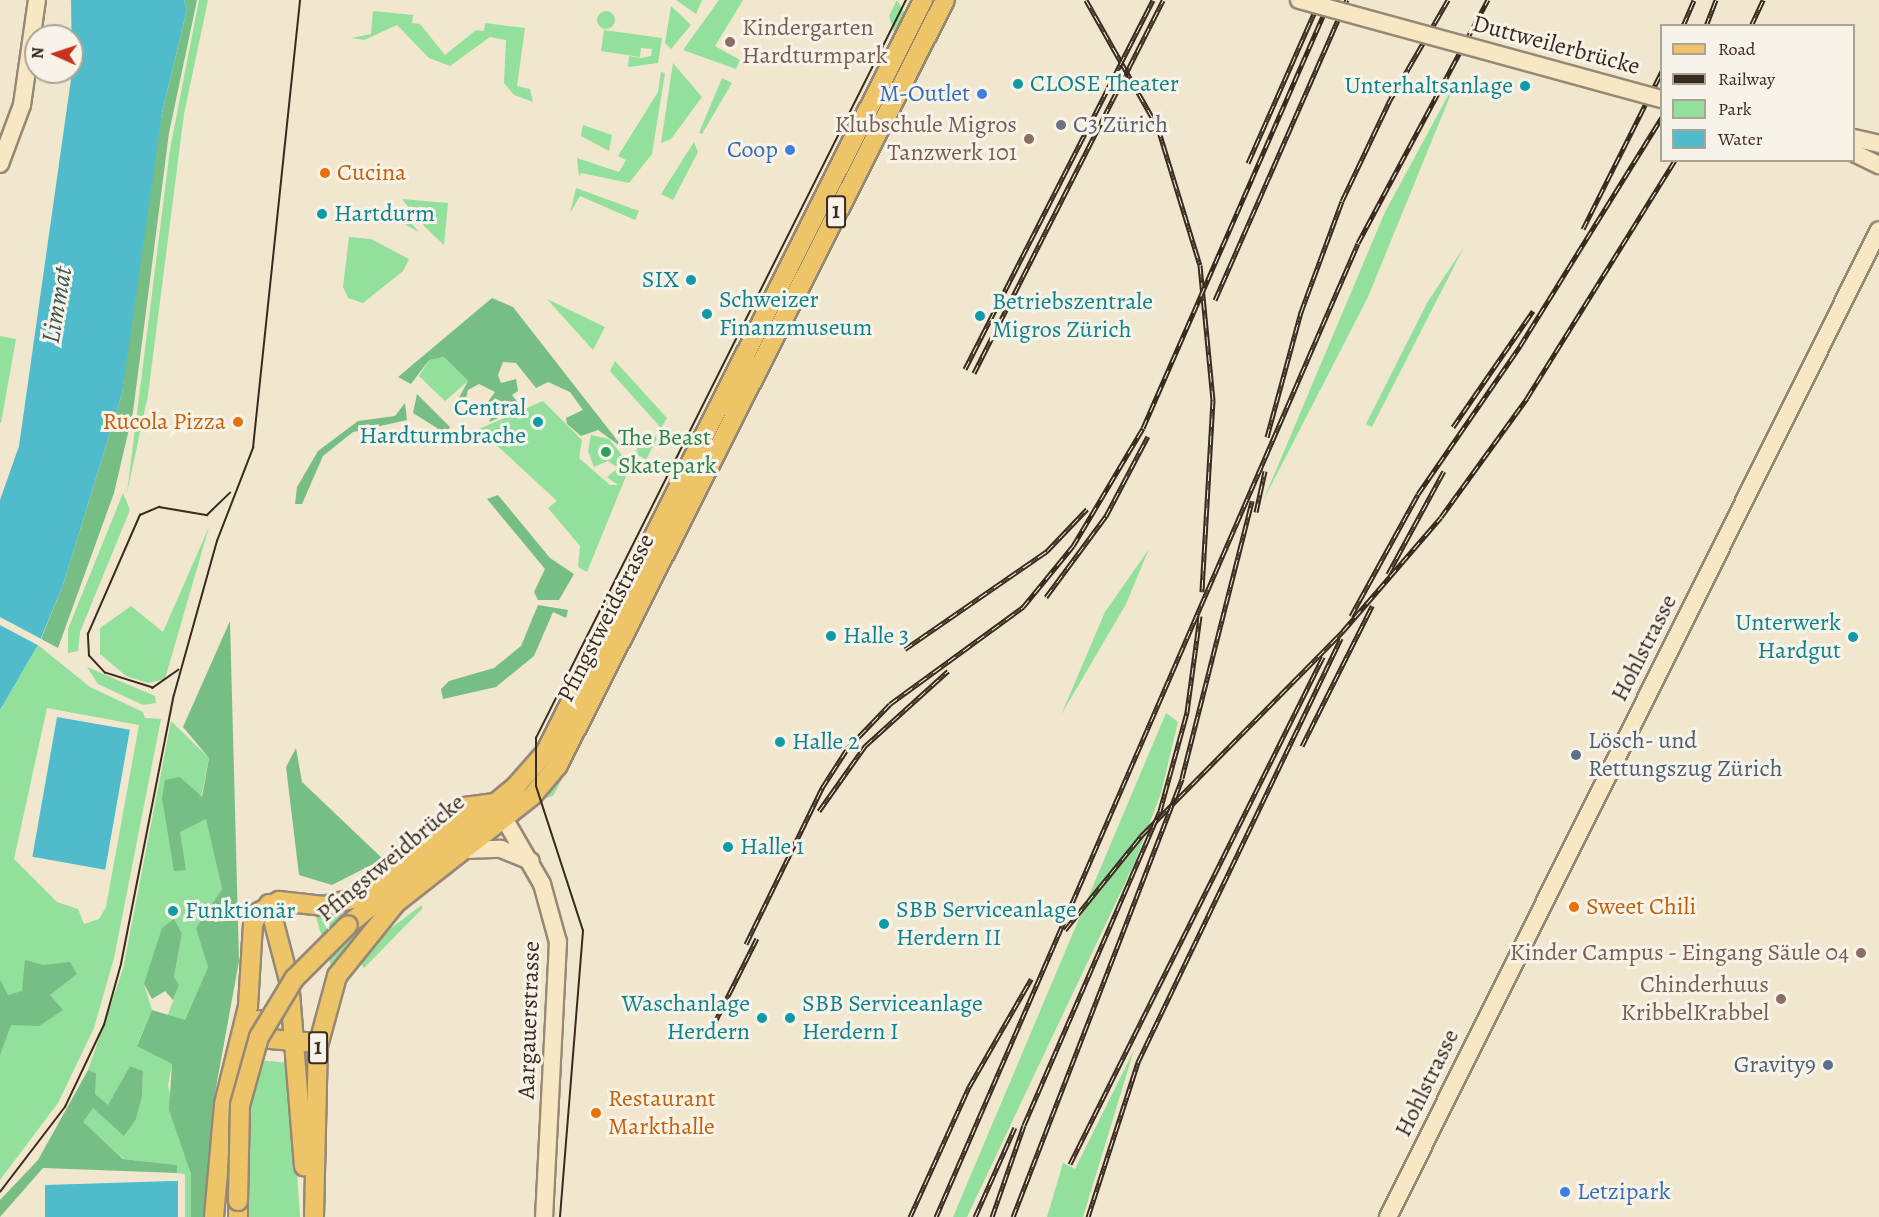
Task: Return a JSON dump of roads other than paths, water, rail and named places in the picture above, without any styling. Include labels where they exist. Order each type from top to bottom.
[{"type":"main road","name":"Pfingstweidstrasse","points":[[314,1217],[320,1035],[329,993],[356,947],[396,903],[463,850],[500,810],[548,748],[922,0]]},
{"type":"main road","name":"Pfingstweidstrasse","points":[[500,810],[537,791],[561,759],[945,0]]},
{"type":"main road","points":[[214,1217],[224,1104],[250,993],[253,924],[269,904],[294,900],[329,906],[355,898],[465,807],[500,810]]},
{"type":"main road","name":"Pfingstweidbrücke","points":[[238,1209],[240,1105],[259,1037],[294,979],[348,925],[500,810]]},
{"type":"main road","points":[[269,904],[285,958],[296,1043],[305,1217]]},
{"type":"main road","points":[[253,924],[261,940],[259,1027],[270,1039],[296,1043],[320,1035]]},
{"type":"street","points":[[0,165],[22,105],[37,0]]},
{"type":"street","name":"Duttweilerbrücke","points":[[1299,0],[1660,98]]},
{"type":"street","points":[[1855,138],[1879,144]]},
{"type":"street","points":[[1855,153],[1879,165]]},
{"type":"street","name":"Hohlstrasse","points":[[1388,1217],[1879,230]]},
{"type":"street","name":"Aargauerstrasse","points":[[500,810],[531,861],[550,902],[559,961],[544,1217]]},
{"type":"street","points":[[463,850],[501,849],[531,861]]},
{"type":"water","name":"Limmat","points":[[71,0],[184,0],[187,9],[162,113],[122,394],[63,585],[38,645],[0,710],[0,500],[19,446],[70,84],[84,84],[84,24],[71,24]]},
{"type":"water","points":[[57,717],[130,730],[105,870],[32,857]]},
{"type":"water","points":[[178,1181],[178,1217],[45,1217],[45,1185]]},
{"type":"tram line","points":[[0,1192],[65,1107],[104,1025],[121,964],[174,695],[217,541],[253,448],[300,0]]},
{"type":"tram line","points":[[560,1217],[583,931],[536,786],[536,738],[906,0]]},
{"type":"tram line","points":[[179,670],[153,688],[105,673],[89,656],[88,634],[140,515],[159,507],[207,515],[230,493]]},
{"type":"railway","points":[[1086,0],[1158,128],[1200,265],[1213,400],[1202,592]]},
{"type":"railway","points":[[965,369],[1153,0]]},
{"type":"railway","points":[[974,373],[1163,0]]},
{"type":"railway","points":[[1248,163],[1320,0]]},
{"type":"railway","points":[[746,944],[822,788],[847,749],[890,704],[1023,607],[1073,546],[1143,428],[1330,0]]},
{"type":"railway","points":[[1215,300],[1347,0]]},
{"type":"railway","points":[[1267,437],[1301,312],[1342,201],[1390,100],[1448,0]]},
{"type":"railway","points":[[936,1217],[1358,243],[1488,0]]},
{"type":"railway","points":[[1684,24],[1694,0]]},
{"type":"railway","points":[[1707,24],[1716,0]]},
{"type":"railway","points":[[1752,24],[1763,0]]},
{"type":"railway","points":[[1583,229],[1660,75]]},
{"type":"railway","points":[[1351,616],[1418,494],[1520,346],[1660,120]]},
{"type":"railway","points":[[1065,930],[1141,836],[1343,631],[1441,517],[1527,398],[1674,162]]},
{"type":"railway","points":[[1453,427],[1533,311]]},
{"type":"railway","points":[[1046,597],[1106,516],[1148,436]]},
{"type":"railway","points":[[1256,512],[1265,471]]},
{"type":"railway","points":[[1388,574],[1444,471]]},
{"type":"railway","points":[[1013,1217],[1182,778],[1252,501]]},
{"type":"railway","points":[[905,649],[1047,551],[1087,509]]},
{"type":"railway","points":[[1302,746],[1372,606]]},
{"type":"railway","points":[[992,1217],[1024,1125],[1160,811],[1187,712],[1200,616]]},
{"type":"railway","points":[[1088,1217],[1138,1062],[1341,638]]},
{"type":"railway","points":[[1070,1164],[1323,657]]},
{"type":"railway","points":[[819,811],[865,746],[948,671]]},
{"type":"railway","points":[[713,1026],[757,938]]},
{"type":"railway","points":[[910,1217],[969,1087],[1031,979]]},
{"type":"railway","points":[[975,1217],[1015,1127]]},
{"type":"place","name":"Kindergarten Hardturmpark","points":[[730,42]]},
{"type":"place","name":"CLOSE Theater","points":[[1018,84]]},
{"type":"place","name":"Unterhaltsanlage","points":[[1525,86]]},
{"type":"place","name":"M-Outlet","points":[[982,94]]},
{"type":"place","name":"C3 Zürich","points":[[1061,125]]},
{"type":"place","name":"Klubschule Migros Tanzwerk 101","points":[[1029,139]]},
{"type":"place","name":"Coop","points":[[790,150]]},
{"type":"place","name":"Cucina","points":[[325,173]]},
{"type":"place","name":"Hartdurm","points":[[322,214]]},
{"type":"place","name":"SIX","points":[[691,280]]},
{"type":"place","name":"Schweizer Finanzmuseum","points":[[707,314]]},
{"type":"place","name":"Betriebszentrale Migros Zürich","points":[[980,316]]},
{"type":"place","name":"Rucola Pizza","points":[[238,422]]},
{"type":"place","name":"Central Hardturmbrache","points":[[538,422]]},
{"type":"place","name":"The Beast Skatepark","points":[[606,452]]},
{"type":"place","name":"Halle 3","points":[[831,636]]},
{"type":"place","name":"Unterwerk Hardgut","points":[[1853,637]]},
{"type":"place","name":"Halle 2","points":[[780,742]]},
{"type":"place","name":"Lösch- und Rettungszug Zürich","points":[[1576,755]]},
{"type":"place","name":"Halle 1","points":[[728,847]]},
{"type":"place","name":"Sweet Chili","points":[[1574,907]]},
{"type":"place","name":"Funktionär","points":[[173,911]]},
{"type":"place","name":"SBB Serviceanlage Herdern II","points":[[884,924]]},
{"type":"place","name":"Kinder Campus - Eingang Säule 04","points":[[1861,953]]},
{"type":"place","name":"Chinderhuus KribbelKrabbel","points":[[1781,999]]},
{"type":"place","name":"Waschanlage Herdern","points":[[762,1018]]},
{"type":"place","name":"SBB Serviceanlage Herdern I","points":[[790,1018]]},
{"type":"place","name":"Gravity9","points":[[1828,1065]]},
{"type":"place","name":"Restaurant Markthalle","points":[[596,1113]]},
{"type":"place","name":"Letzipark","points":[[1565,1192]]}]
